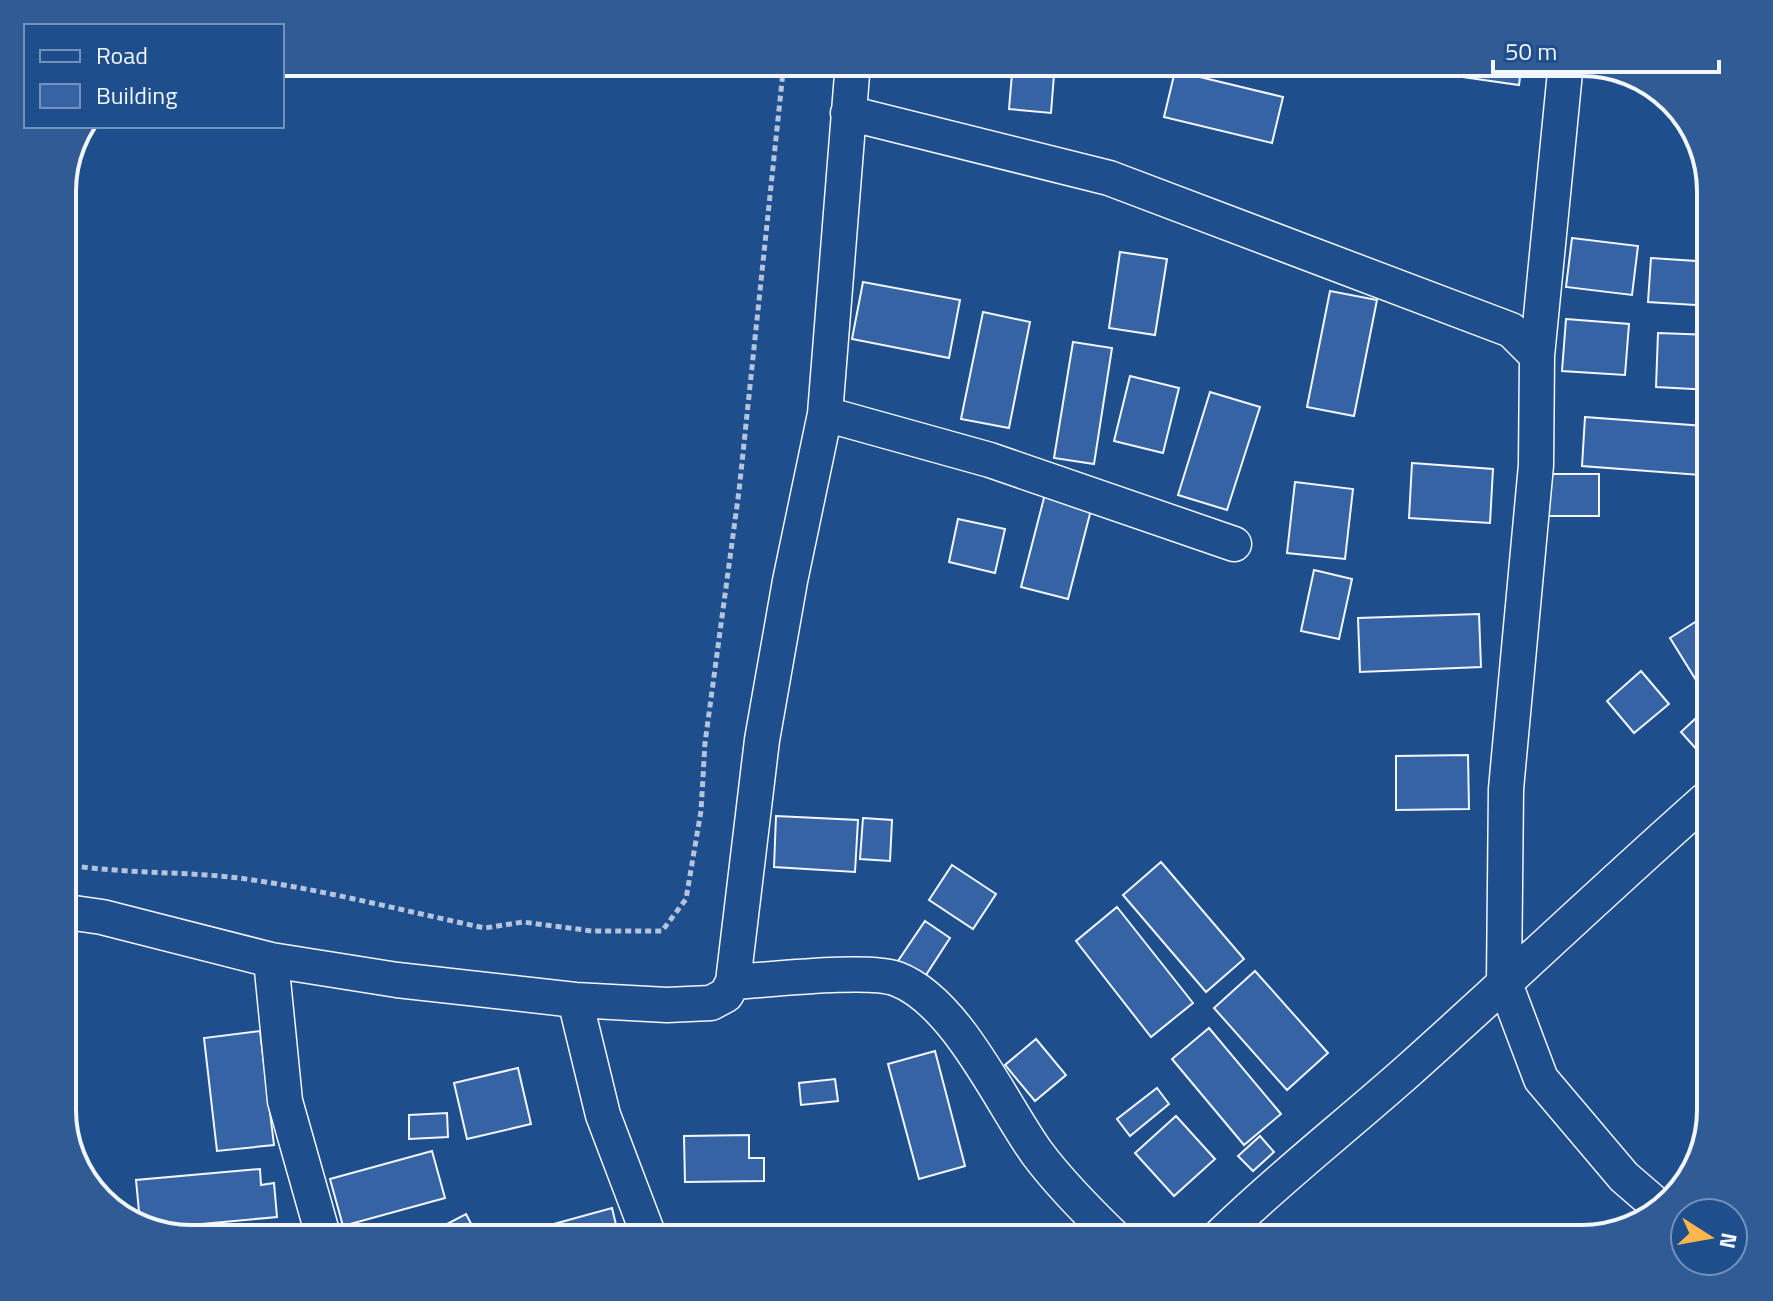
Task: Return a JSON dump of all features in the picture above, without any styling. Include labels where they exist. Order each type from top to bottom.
[{"type":"street","points":[[76,913],[102,917],[271,960],[397,980],[575,1000],[667,1005],[711,1003],[726,995],[733,982],[762,740],[790,581],[825,414],[852,76]]},
{"type":"street","points":[[1565,76],[1537,356],[1536,465],[1506,789],[1504,981],[1541,1079],[1624,1177],[1652,1201]]},
{"type":"street","points":[[848,113],[1109,178],[1511,330],[1537,356]]},
{"type":"street","points":[[825,414],[990,460],[1234,544]]},
{"type":"street","points":[[1231,1225],[1409,1070],[1599,893],[1697,807]]},
{"type":"street","points":[[271,960],[285,1101],[320,1225]]},
{"type":"street","points":[[733,982],[868,975],[897,979],[934,1003],[972,1051],[1037,1153],[1102,1225]]},
{"type":"street","points":[[575,1000],[603,1115],[645,1225]]},
{"type":"path","points":[[76,866],[105,871],[175,871],[243,879],[485,928],[523,922],[592,931],[662,931],[686,899],[701,811],[705,743],[739,491],[783,76]]},
{"type":"building","points":[[1012,76],[1054,76],[1051,113],[1009,109]]},
{"type":"building","points":[[1174,76],[1196,76],[1283,97],[1272,143],[1164,117]]},
{"type":"building","points":[[1455,76],[1520,76],[1519,85]]},
{"type":"building","points":[[1572,238],[1638,246],[1632,295],[1566,287]]},
{"type":"building","points":[[1120,252],[1167,259],[1155,335],[1109,328]]},
{"type":"building","points":[[1651,258],[1697,261],[1697,305],[1648,302]]},
{"type":"building","points":[[863,282],[960,300],[949,358],[852,339]]},
{"type":"building","points":[[1330,291],[1377,300],[1354,416],[1307,407]]},
{"type":"building","points":[[983,312],[1030,322],[1009,428],[961,419]]},
{"type":"building","points":[[1566,319],[1629,324],[1625,375],[1562,371]]},
{"type":"building","points":[[1658,333],[1697,334],[1697,389],[1656,387]]},
{"type":"building","points":[[1073,342],[1112,348],[1094,464],[1054,458]]},
{"type":"building","points":[[1130,376],[1179,388],[1163,453],[1114,441]]},
{"type":"building","points":[[1210,392],[1260,407],[1227,510],[1178,495]]},
{"type":"building","points":[[1585,417],[1697,425],[1697,475],[1582,466]]},
{"type":"building","points":[[1412,463],[1493,469],[1490,523],[1409,518]]},
{"type":"building","points":[[1543,474],[1599,474],[1599,516],[1543,516]]},
{"type":"building","points":[[1295,482],[1353,489],[1345,559],[1287,553]]},
{"type":"building","points":[[1045,494],[1092,506],[1068,599],[1021,587]]},
{"type":"building","points":[[958,519],[1005,529],[995,573],[949,562]]},
{"type":"building","points":[[1314,570],[1352,579],[1339,639],[1301,631]]},
{"type":"building","points":[[1479,614],[1481,667],[1360,672],[1358,618]]},
{"type":"building","points":[[1697,621],[1696,680],[1670,638]]},
{"type":"building","points":[[1641,671],[1669,704],[1634,733],[1607,701]]},
{"type":"building","points":[[1696,718],[1697,750],[1681,732]]},
{"type":"building","points":[[1468,755],[1469,809],[1396,810],[1396,756]]},
{"type":"building","points":[[776,816],[858,820],[855,872],[774,867]]},
{"type":"building","points":[[863,818],[892,820],[890,861],[860,859]]},
{"type":"building","points":[[1161,862],[1244,959],[1206,992],[1123,895]]},
{"type":"building","points":[[952,865],[996,894],[973,929],[929,900]]},
{"type":"building","points":[[1117,907],[1193,1003],[1151,1037],[1076,941]]},
{"type":"building","points":[[925,921],[950,938],[924,978],[898,961]]},
{"type":"building","points":[[1255,971],[1328,1053],[1287,1090],[1214,1008]]},
{"type":"building","points":[[1209,1028],[1281,1114],[1244,1145],[1172,1059]]},
{"type":"building","points":[[260,1031],[274,1145],[217,1151],[204,1038]]},
{"type":"building","points":[[1036,1039],[1066,1075],[1035,1101],[1005,1065]]},
{"type":"building","points":[[935,1051],[965,1166],[919,1179],[888,1064]]},
{"type":"building","points":[[518,1068],[531,1124],[467,1139],[454,1083]]},
{"type":"building","points":[[835,1079],[838,1101],[801,1105],[799,1083]]},
{"type":"building","points":[[1157,1088],[1169,1104],[1130,1136],[1117,1119]]},
{"type":"building","points":[[447,1113],[448,1137],[409,1139],[409,1115]]},
{"type":"building","points":[[1176,1116],[1215,1159],[1174,1196],[1135,1153]]},
{"type":"building","points":[[749,1135],[749,1158],[764,1158],[764,1181],[685,1182],[684,1136]]},
{"type":"building","points":[[1260,1136],[1274,1152],[1253,1171],[1238,1156]]},
{"type":"building","points":[[432,1151],[445,1198],[343,1225],[330,1179]]},
{"type":"building","points":[[260,1169],[261,1185],[274,1183],[277,1217],[191,1225],[154,1219],[139,1212],[136,1180]]},
{"type":"building","points":[[612,1208],[616,1225],[550,1225]]},
{"type":"building","points":[[466,1214],[472,1225],[445,1225]]}]
